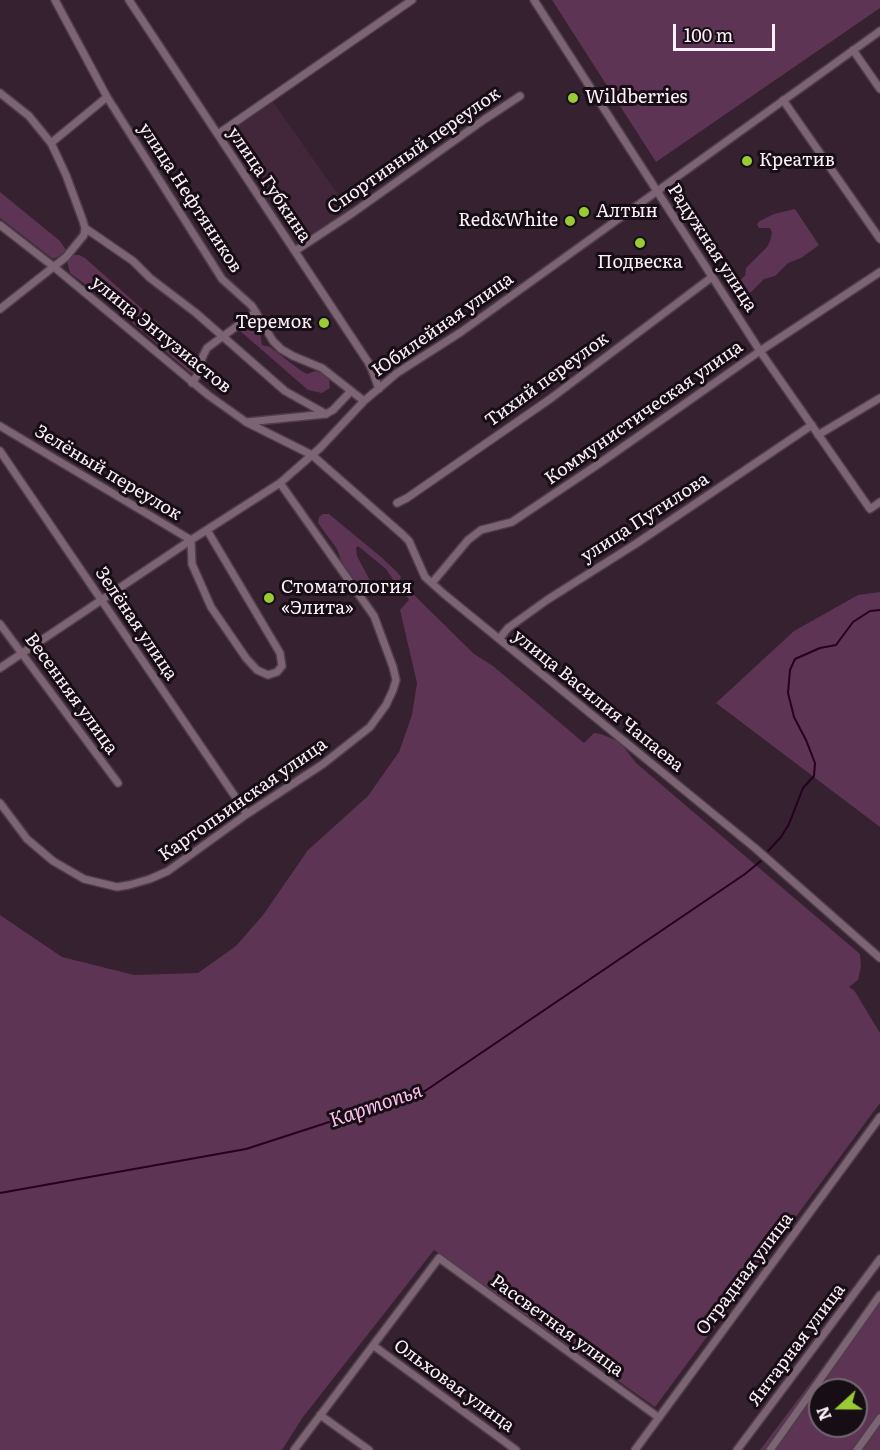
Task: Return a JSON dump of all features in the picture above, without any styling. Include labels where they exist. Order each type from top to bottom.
[{"type":"street","name":"улица Нефтяников","points":[[56,0],[107,97],[222,279],[256,312],[273,341],[281,349],[322,368],[364,401]]},
{"type":"street","name":"улица Губкина","points":[[129,0],[372,370],[379,389]]},
{"type":"street","points":[[218,134],[412,0]]},
{"type":"street","name":"Радужная улица","points":[[534,0],[760,351],[870,509],[880,502]]},
{"type":"street","name":"Юбилейная улица","points":[[0,668],[280,483],[312,455],[364,401],[397,373],[461,332],[880,31]]},
{"type":"street","points":[[853,50],[880,89]]},
{"type":"street","points":[[0,93],[29,116],[51,143],[66,175],[85,228],[133,261],[150,278],[196,313],[285,391],[326,414]]},
{"type":"street","name":"Спортивный переулок","points":[[295,251],[520,96]]},
{"type":"street","points":[[51,143],[107,97]]},
{"type":"street","points":[[783,100],[880,239]]},
{"type":"street","name":"улица Энтузиастов","points":[[0,225],[54,267],[192,383],[246,422],[312,455]]},
{"type":"street","points":[[0,309],[54,267],[81,241],[85,228]]},
{"type":"street","name":"Коммунистическая улица","points":[[432,583],[468,540],[481,530],[512,522],[600,464],[760,351],[880,272]]},
{"type":"street","name":"Тихий переулок","points":[[397,503],[550,399],[712,277]]},
{"type":"street","points":[[192,383],[200,370],[204,352],[256,312]]},
{"type":"street","points":[[246,422],[326,414],[351,391]]},
{"type":"street","points":[[818,435],[880,398]]},
{"type":"street","name":"улица Путилова","points":[[499,639],[508,628],[547,600],[637,543],[812,425]]},
{"type":"street","name":"Зелёный переулок","points":[[0,426],[191,540],[195,575],[224,626],[257,670],[268,675],[277,672],[282,666],[280,653],[207,530]]},
{"type":"street","name":"Зелёная улица","points":[[0,451],[247,814]]},
{"type":"street","name":"улица Василия Чапаева","points":[[312,455],[404,535],[425,577],[755,848],[880,957]]},
{"type":"street","name":"Картопьинская улица","points":[[0,805],[27,839],[53,861],[84,879],[117,887],[150,879],[168,871],[247,814],[323,764],[370,727],[386,705],[393,690],[396,680],[393,667],[374,616],[280,483]]},
{"type":"street","name":"Весенняя улица","points":[[0,624],[118,783]]},
{"type":"street","name":"Отрадная улица","points":[[635,1450],[880,1117]]},
{"type":"street","name":"Рассветная улица","points":[[374,1346],[439,1258],[658,1417]]},
{"type":"street","name":"Янтарная улица","points":[[737,1450],[880,1259]]},
{"type":"street","name":"Янтарная улица","points":[[770,1450],[880,1295]]},
{"type":"street","points":[[294,1450],[374,1346]]},
{"type":"street","name":"Ольховая улица","points":[[374,1346],[516,1450]]},
{"type":"street","points":[[321,1415],[369,1450]]},
{"type":"street","points":[[856,1450],[880,1418]]},
{"type":"shaded area","points":[[552,0],[880,0],[880,8],[656,162]]},
{"type":"shaded area","points":[[273,102],[349,210],[298,245],[226,134]]},
{"type":"shaded area","points":[[0,192],[60,241],[66,250],[63,254],[53,259],[0,218]]},
{"type":"shaded area","points":[[795,209],[819,245],[801,258],[788,263],[775,276],[764,279],[751,292],[737,293],[733,288],[735,284],[745,276],[746,268],[770,241],[772,233],[770,228],[759,228],[757,224],[774,214]]},
{"type":"shaded area","points":[[74,255],[85,258],[193,354],[198,362],[195,373],[188,371],[105,299],[70,273],[67,261]]},
{"type":"shaded area","points":[[245,324],[260,333],[262,345],[270,347],[300,370],[307,374],[315,371],[322,373],[329,379],[330,388],[322,393],[308,390],[239,330]]},
{"type":"shaded area","points":[[329,514],[381,557],[397,572],[401,577],[400,580],[394,581],[386,569],[358,546],[357,556],[375,590],[374,594],[364,593],[318,523],[319,517]]},
{"type":"shaded area","points":[[407,590],[474,654],[493,666],[584,743],[594,733],[620,742],[636,763],[860,954],[861,966],[858,980],[849,987],[854,990],[880,1033],[880,1103],[655,1407],[434,1250],[303,1417],[282,1450],[0,1450],[0,915],[62,957],[134,975],[198,973],[236,946],[263,915],[308,850],[368,796],[399,752],[412,715],[417,683],[400,610],[409,600],[406,595]]},
{"type":"shaded area","points":[[880,592],[880,827],[716,703],[794,631],[858,595]]},
{"type":"shaded area","points":[[880,1291],[880,1450],[760,1450],[808,1386],[808,1438],[868,1438],[868,1378],[814,1378]]},
{"type":"waterway","name":"Картопья","points":[[768,851],[789,824],[803,788],[814,776],[815,763],[794,717],[788,693],[790,670],[795,659],[820,648],[836,645],[853,622],[870,611],[880,610]]},
{"type":"waterway","name":"Картопья","points":[[0,1193],[246,1149],[425,1091],[745,874],[762,860]]},
{"type":"place","name":"Wildberries","points":[[573,98]]},
{"type":"place","name":"Креатив","points":[[747,161]]},
{"type":"place","name":"Алтын","points":[[584,212]]},
{"type":"place","name":"Red&White","points":[[570,221]]},
{"type":"place","name":"Подвеска","points":[[640,243]]},
{"type":"place","name":"Теремок","points":[[324,323]]},
{"type":"place","name":"Стоматология «Элита»","points":[[269,598]]}]
